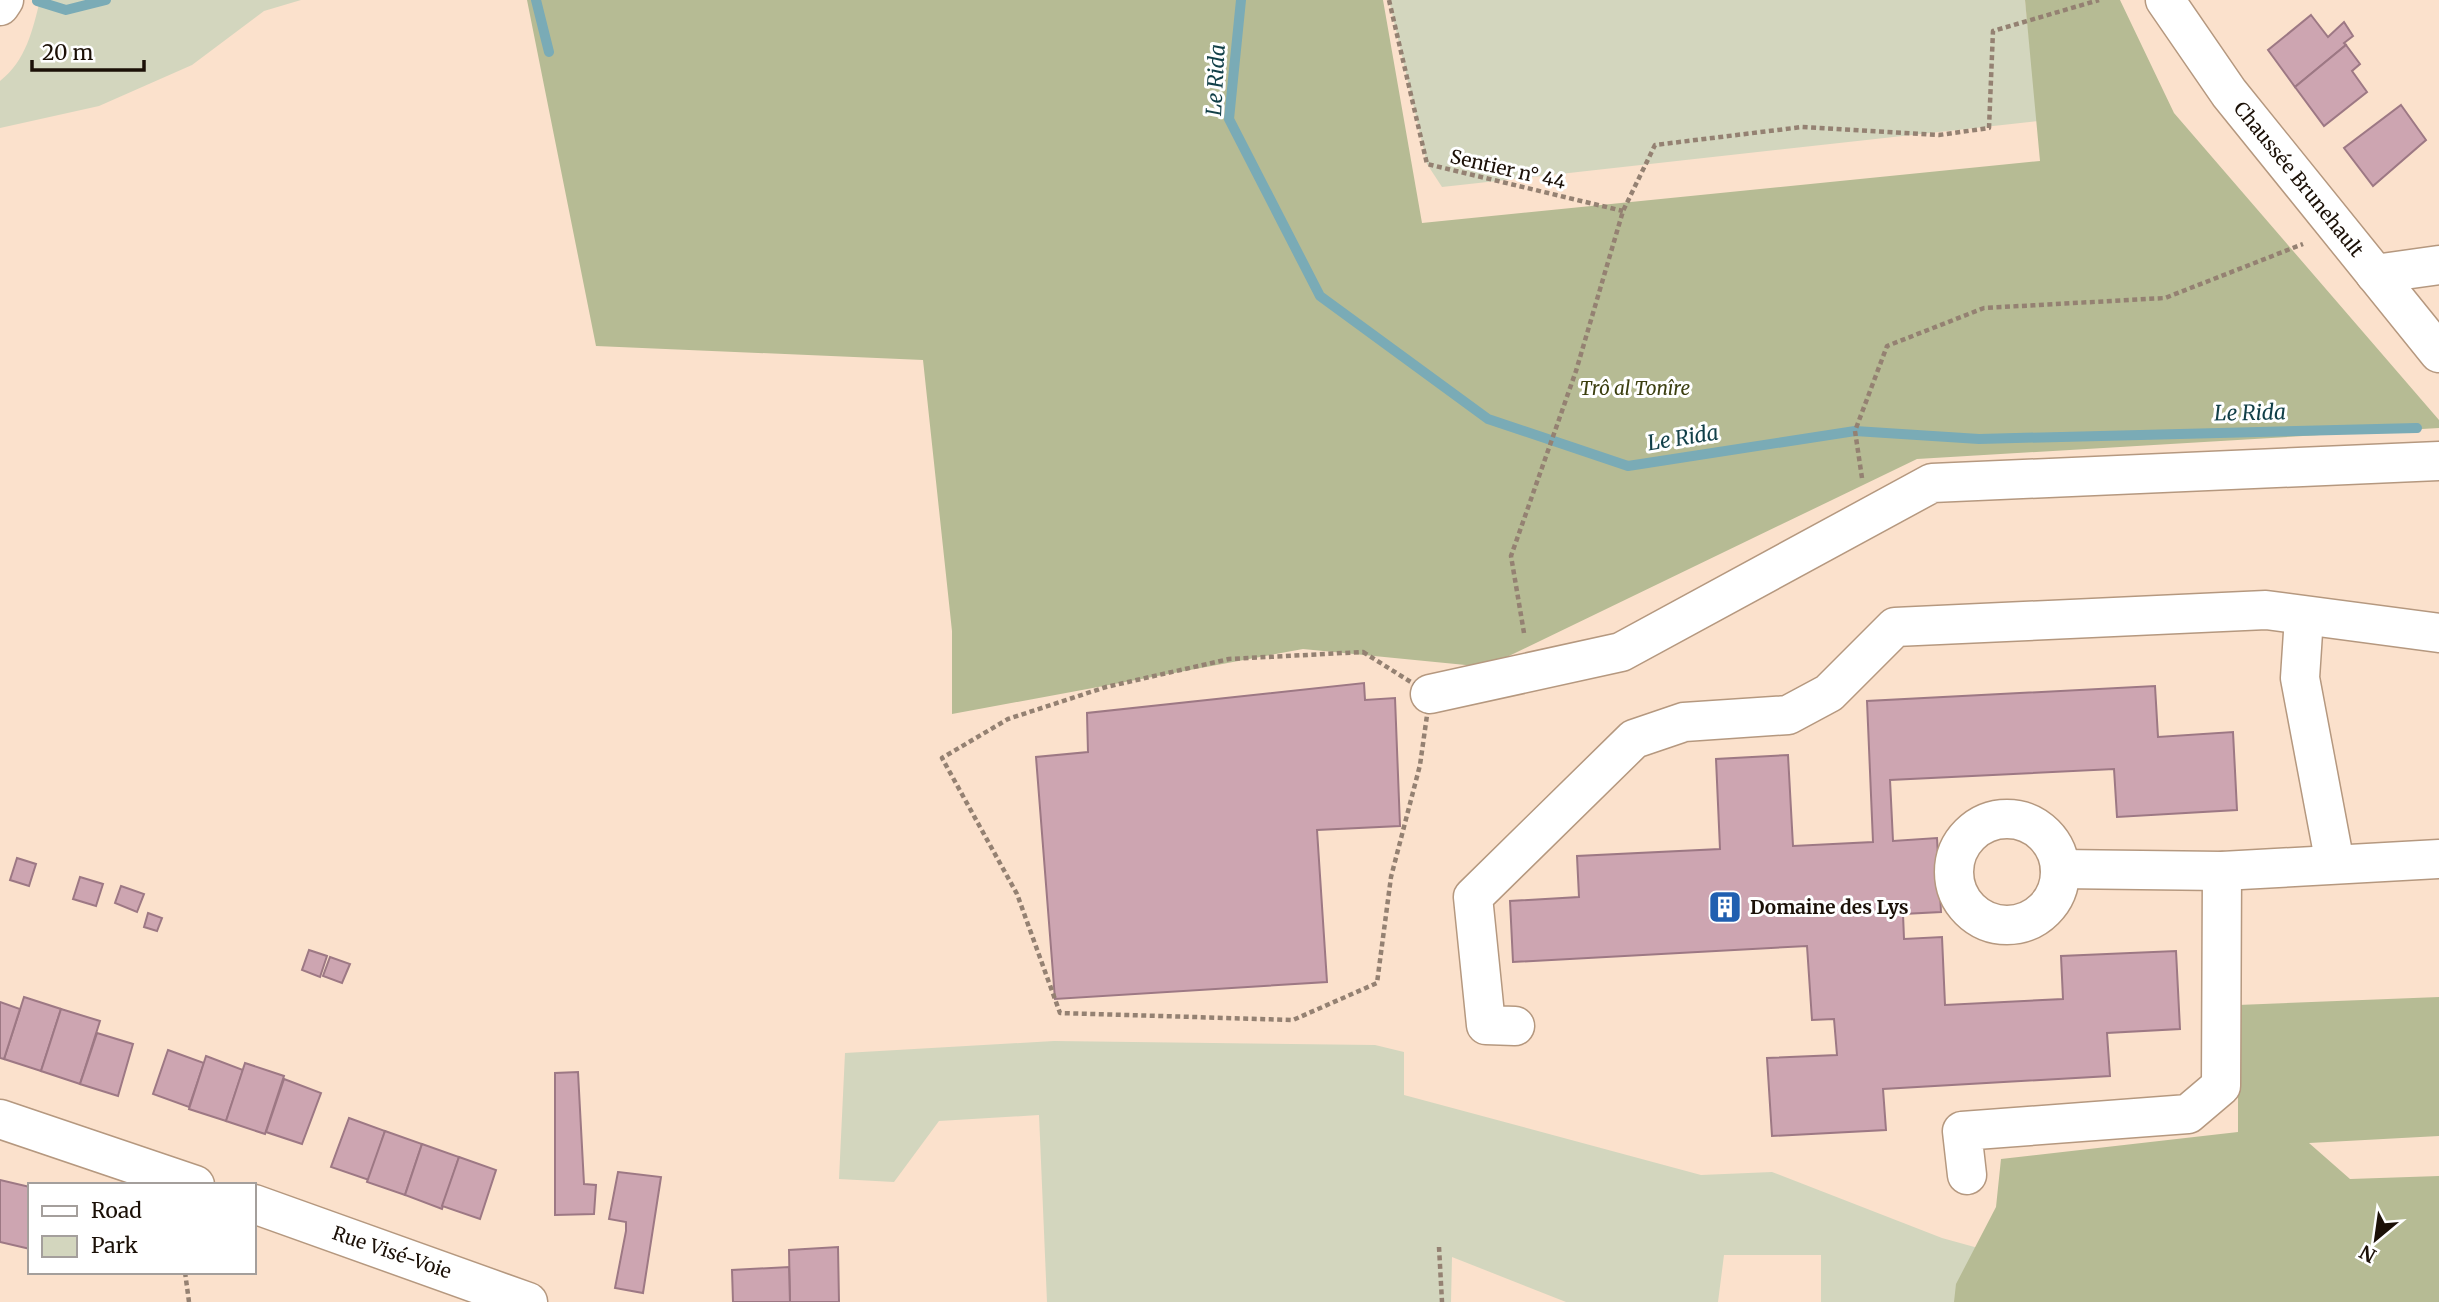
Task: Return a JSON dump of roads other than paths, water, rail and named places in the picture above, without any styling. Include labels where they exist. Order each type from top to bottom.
[{"type":"street","points":[[0,6],[4,0]]},
{"type":"street","name":"Chaussée Brunehault","points":[[2165,0],[2229,93],[2439,353]]},
{"type":"street","points":[[2375,274],[2439,265]]},
{"type":"street","points":[[1430,694],[1621,652],[1933,484],[2439,461]]},
{"type":"street","points":[[1516,1026],[1486,1026],[1473,897],[1634,739],[1684,722],[1788,715],[1829,693],[1895,627],[2266,610],[2439,633]]},
{"type":"street","points":[[2304,617],[2300,678],[2335,864]]},
{"type":"street","points":[[2060,869],[2222,871],[2439,859]]},
{"type":"street","points":[[1967,1175],[1962,1131],[2188,1114],[2221,1086],[2222,871]]},
{"type":"street","points":[[0,1119],[181,1180]]},
{"type":"street","name":"Rue Visé-Voie","points":[[256,1205],[528,1302]]},
{"type":"waterway","name":"Le Rida","points":[[37,1],[66,10],[106,0]]},
{"type":"waterway","points":[[536,0],[549,52]]},
{"type":"waterway","name":"Le Rida","points":[[1241,0],[1229,119],[1320,296],[1488,419],[1628,466],[1855,431],[1979,439],[2417,428]]},
{"type":"place","name":"Domaine des Lys","points":[[1725,907]]},
{"type":"park label","name":"Trô al Tonîre","points":[[1635,388]]}]
